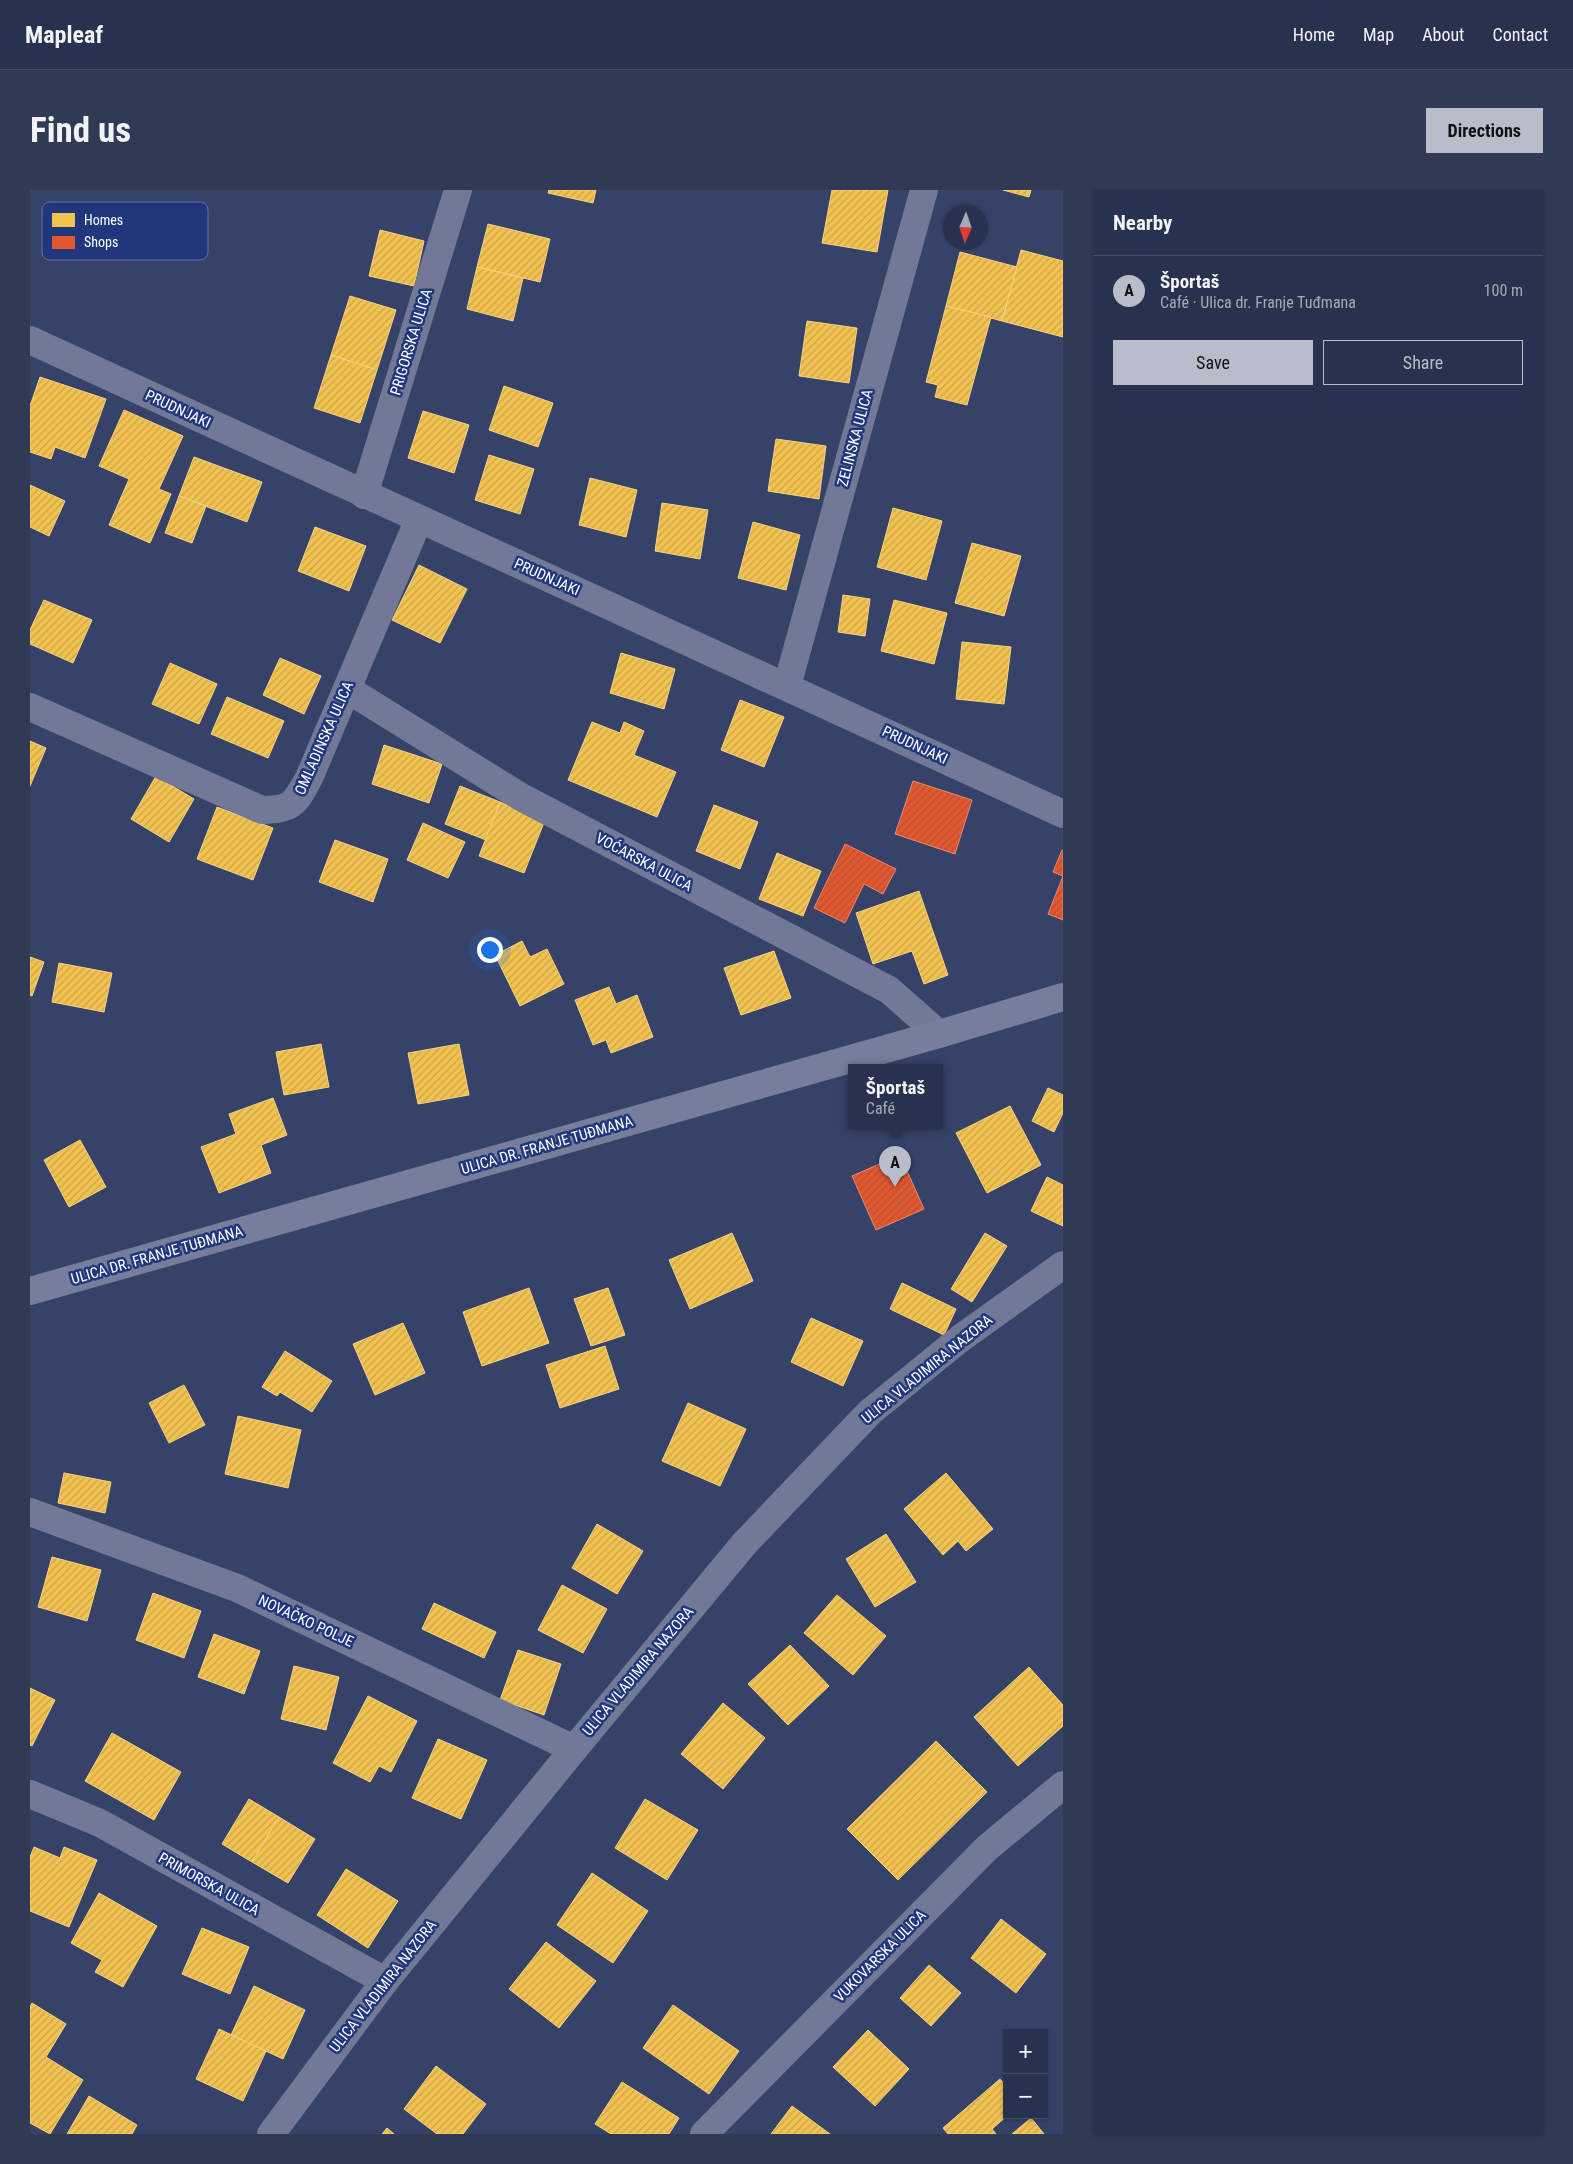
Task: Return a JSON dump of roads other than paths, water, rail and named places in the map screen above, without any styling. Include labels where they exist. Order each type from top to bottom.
[{"type":"main road","name":"ULICA DR. FRANJE TUĐMANA","points":[[30,1291],[939,1034],[1063,997]]},
{"type":"street","name":"PRIGORSKA ULICA","points":[[364,495],[458,190]]},
{"type":"street","name":"ZELINSKA ULICA","points":[[787,686],[924,190]]},
{"type":"street","name":"PRUDNJAKI","points":[[30,340],[364,495],[787,686],[1063,814]]},
{"type":"street","name":"OMLADINSKA ULICA","points":[[30,707],[262,810],[280,810],[296,802],[309,778],[419,519]]},
{"type":"street","name":"VOĆARSKA ULICA","points":[[347,689],[521,797],[890,990],[939,1034]]},
{"type":"street","name":"ULICA VLADIMIRA NAZORA","points":[[271,2134],[385,1981],[574,1748],[744,1544],[870,1412],[962,1338],[1063,1265]]},
{"type":"street","name":"NOVAČKO POLJE","points":[[30,1512],[237,1588],[574,1748]]},
{"type":"street","name":"VUKOVARSKA ULICA","points":[[704,2134],[987,1848],[1063,1785]]},
{"type":"street","name":"PRIMORSKA ULICA","points":[[30,1794],[100,1823],[385,1981]]},
{"type":"place","name":"Športaš","points":[[895,1187]]}]
